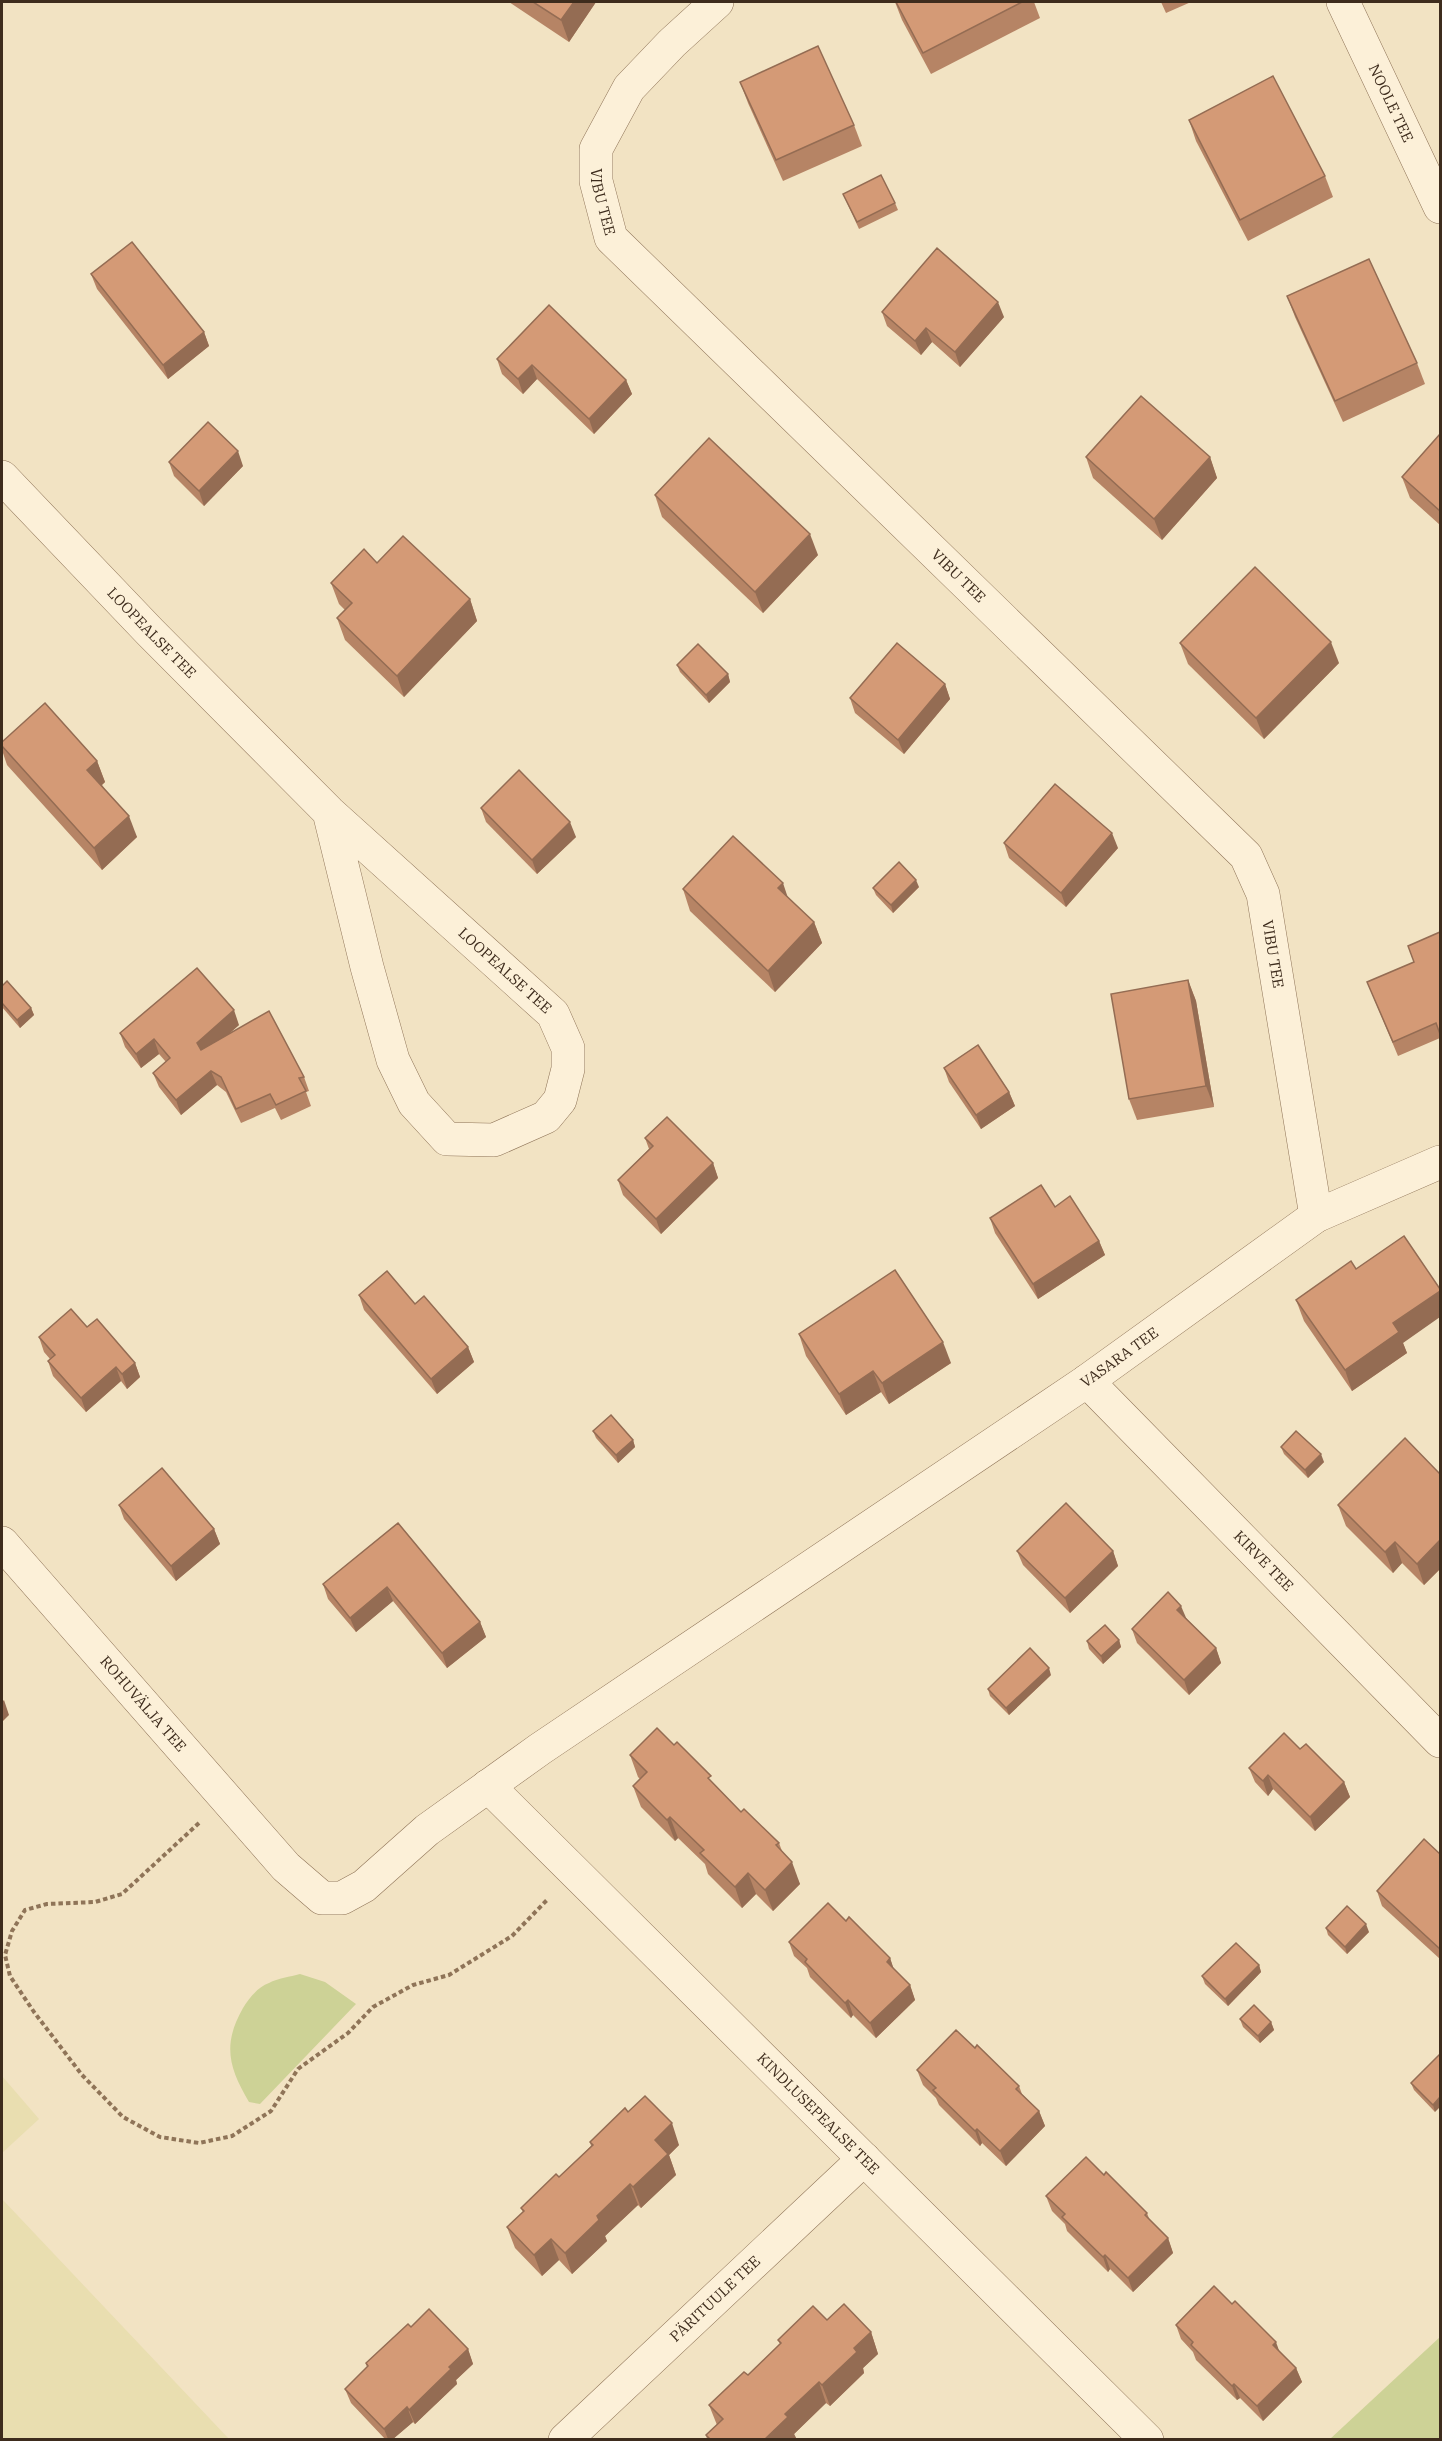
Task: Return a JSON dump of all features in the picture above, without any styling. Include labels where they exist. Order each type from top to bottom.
[{"type":"street","name":"VIBU TEE","points":[[717,2],[672,42],[629,88],[596,149],[596,181],[611,238],[1246,856],[1263,894],[1317,1216]]},
{"type":"street","name":"NOOLE TEE","points":[[1343,2],[1440,207]]},
{"type":"street","name":"LOOPEALSE TEE","points":[[2,477],[150,632],[329,812],[554,1014],[568,1048],[568,1069],[560,1100],[546,1117],[494,1140],[447,1139],[414,1102],[393,1060],[367,967],[329,812]]},
{"type":"street","name":"VASARA TEE","points":[[488,1786],[1087,1381],[1317,1216],[1440,1162]]},
{"type":"street","name":"KIRVE TEE","points":[[1087,1381],[1440,1741]]},
{"type":"street","name":"ROHUVÄLJA TEE","points":[[2,1543],[224,1799],[286,1867],[322,1898],[342,1898],[364,1886],[427,1830],[488,1786]]},
{"type":"street","name":"KINDLUSEPEALSE TEE","points":[[488,1786],[1147,2439]]},
{"type":"street","name":"PÄRITUULE TEE","points":[[565,2439],[864,2159]]},
{"type":"path","points":[[224,1799],[122,1894],[95,1902],[47,1904],[25,1910],[12,1931],[5,1955],[10,1976],[82,2075],[123,2116],[160,2137],[199,2143],[232,2136],[271,2111],[298,2069],[348,2033],[373,2007],[413,1985],[450,1975],[512,1936],[547,1900]]},
{"type":"shaded area","points":[[2,2076],[39,2119],[2,2153]]},
{"type":"shaded area","points":[[2,2199],[229,2439],[2,2439]]},
{"type":"green space","points":[[300,1974],[325,1982],[356,2004],[260,2104],[249,2102],[237,2078],[231,2056],[230,2045],[236,2021],[248,2000],[261,1987],[276,1980]]},
{"type":"green space","points":[[1440,2337],[1440,2439],[1330,2439]]},
{"type":"building","points":[[533,2],[574,2],[561,20]]},
{"type":"building","points":[[896,2],[1022,2],[923,53]]},
{"type":"building","points":[[818,46],[854,125],[776,160],[740,82]]},
{"type":"building","points":[[1273,76],[1325,176],[1240,220],[1189,120]]},
{"type":"building","points":[[881,175],[895,203],[857,222],[843,194]]},
{"type":"building","points":[[132,242],[204,332],[163,365],[91,274]]},
{"type":"building","points":[[937,248],[998,302],[955,352],[926,328],[915,341],[882,312]]},
{"type":"building","points":[[1369,259],[1417,363],[1335,401],[1287,296]]},
{"type":"building","points":[[549,305],[626,380],[589,419],[532,365],[518,379],[497,359]]},
{"type":"building","points":[[1141,396],[1210,457],[1154,519],[1086,457]]},
{"type":"building","points":[[208,422],[238,451],[199,491],[169,462]]},
{"type":"building","points":[[1440,434],[1440,511],[1402,477]]},
{"type":"building","points":[[709,438],[810,534],[755,592],[655,495]]},
{"type":"building","points":[[403,536],[470,599],[397,676],[337,618],[352,603],[331,583],[364,549],[377,563]]},
{"type":"building","points":[[1255,567],[1331,642],[1256,718],[1180,643]]},
{"type":"building","points":[[897,643],[945,684],[898,740],[850,698]]},
{"type":"building","points":[[698,644],[728,674],[706,695],[677,665]]},
{"type":"building","points":[[45,703],[97,761],[87,770],[129,816],[94,848],[2,746],[2,742]]},
{"type":"building","points":[[519,770],[570,822],[532,860],[481,808]]},
{"type":"building","points":[[1055,784],[1112,833],[1061,893],[1004,843]]},
{"type":"building","points":[[733,836],[783,883],[778,888],[814,922],[768,971],[683,889]]},
{"type":"building","points":[[899,862],[916,880],[891,905],[873,888]]},
{"type":"building","points":[[1440,932],[1440,1034],[1436,1023],[1393,1042],[1367,982],[1414,962],[1408,946]]},
{"type":"building","points":[[197,968],[234,1010],[197,1043],[201,1050],[269,1011],[304,1077],[299,1078],[306,1091],[276,1105],[270,1094],[236,1109],[221,1077],[211,1071],[176,1100],[153,1073],[170,1058],[154,1039],[136,1054],[120,1033]]},
{"type":"building","points":[[1188,980],[1206,1086],[1129,1099],[1111,994]]},
{"type":"building","points":[[7,981],[31,1008],[17,1020],[2,1003],[2,986]]},
{"type":"building","points":[[978,1045],[1009,1092],[976,1115],[944,1068]]},
{"type":"building","points":[[667,1117],[713,1163],[656,1219],[618,1180],[653,1146],[645,1138]]},
{"type":"building","points":[[1041,1185],[1055,1207],[1070,1196],[1099,1241],[1033,1284],[990,1218]]},
{"type":"building","points":[[1404,1236],[1440,1291],[1393,1323],[1399,1332],[1345,1370],[1296,1300],[1351,1261],[1356,1269]]},
{"type":"building","points":[[895,1270],[943,1342],[882,1383],[873,1371],[839,1394],[799,1334]]},
{"type":"building","points":[[387,1271],[415,1304],[424,1296],[468,1347],[431,1379],[359,1295]]},
{"type":"building","points":[[71,1309],[87,1327],[97,1319],[135,1363],[122,1374],[116,1367],[81,1398],[48,1361],[55,1355],[39,1337]]},
{"type":"building","points":[[611,1415],[633,1440],[616,1455],[593,1431]]},
{"type":"building","points":[[1296,1431],[1321,1454],[1305,1470],[1281,1447]]},
{"type":"building","points":[[1405,1438],[1440,1474],[1440,1540],[1417,1564],[1395,1542],[1385,1552],[1338,1505]]},
{"type":"building","points":[[162,1468],[214,1529],[171,1566],[119,1505]]},
{"type":"building","points":[[1066,1503],[1113,1551],[1065,1598],[1017,1551]]},
{"type":"building","points":[[398,1523],[480,1622],[442,1653],[387,1587],[350,1618],[323,1584]]},
{"type":"building","points":[[1168,1592],[1181,1606],[1177,1610],[1216,1648],[1184,1680],[1132,1629]]},
{"type":"building","points":[[1105,1625],[1119,1640],[1101,1656],[1087,1641]]},
{"type":"building","points":[[1030,1648],[1049,1668],[1006,1708],[988,1689]]},
{"type":"building","points":[[657,1728],[674,1745],[677,1742],[711,1776],[708,1778],[741,1812],[744,1809],[779,1843],[776,1845],[792,1862],[765,1890],[748,1873],[735,1887],[700,1853],[704,1850],[670,1817],[667,1820],[633,1786],[647,1772],[630,1755]]},
{"type":"building","points":[[1284,1733],[1300,1749],[1306,1744],[1344,1782],[1310,1817],[1268,1775],[1263,1781],[1249,1768]]},
{"type":"building","points":[[1424,1839],[1440,1854],[1440,1949],[1377,1891]]},
{"type":"building","points":[[828,1903],[846,1921],[849,1917],[890,1958],[887,1962],[910,1985],[870,2023],[848,2000],[845,2003],[789,1942]]},
{"type":"building","points":[[1347,1906],[1366,1924],[1345,1947],[1326,1928]]},
{"type":"building","points":[[1236,1943],[1259,1965],[1225,1999],[1202,1976]]},
{"type":"building","points":[[1254,2005],[1271,2022],[1258,2036],[1240,2019]]},
{"type":"building","points":[[956,2030],[975,2048],[977,2045],[1019,2086],[1016,2089],[1039,2111],[1000,2151],[977,2129],[975,2131],[933,2090],[936,2088],[917,2070]]},
{"type":"building","points":[[1440,2054],[1440,2097],[1433,2105],[1411,2083]]},
{"type":"building","points":[[645,2096],[672,2123],[655,2140],[668,2154],[633,2187],[630,2184],[597,2216],[599,2220],[565,2253],[551,2239],[534,2255],[507,2227],[524,2211],[521,2208],[556,2174],[559,2177],[593,2145],[590,2142],[625,2108],[628,2112]]},
{"type":"building","points":[[1086,2157],[1104,2175],[1106,2172],[1147,2213],[1145,2215],[1168,2238],[1128,2278],[1062,2217],[1065,2214],[1046,2196]]},
{"type":"building","points":[[1214,2286],[1232,2304],[1235,2301],[1276,2342],[1273,2345],[1296,2368],[1257,2406],[1234,2384],[1232,2386],[1191,2345],[1193,2342],[1176,2325]]},
{"type":"building","points":[[844,2304],[871,2332],[854,2348],[857,2352],[822,2385],[819,2382],[785,2414],[788,2417],[765,2439],[710,2439],[706,2435],[723,2419],[709,2405],[744,2372],[748,2375],[781,2343],[778,2340],[813,2306],[827,2320]]},
{"type":"building","points":[[429,2309],[468,2349],[409,2410],[407,2407],[384,2429],[345,2389],[368,2366],[366,2363],[408,2324],[411,2327]]}]
